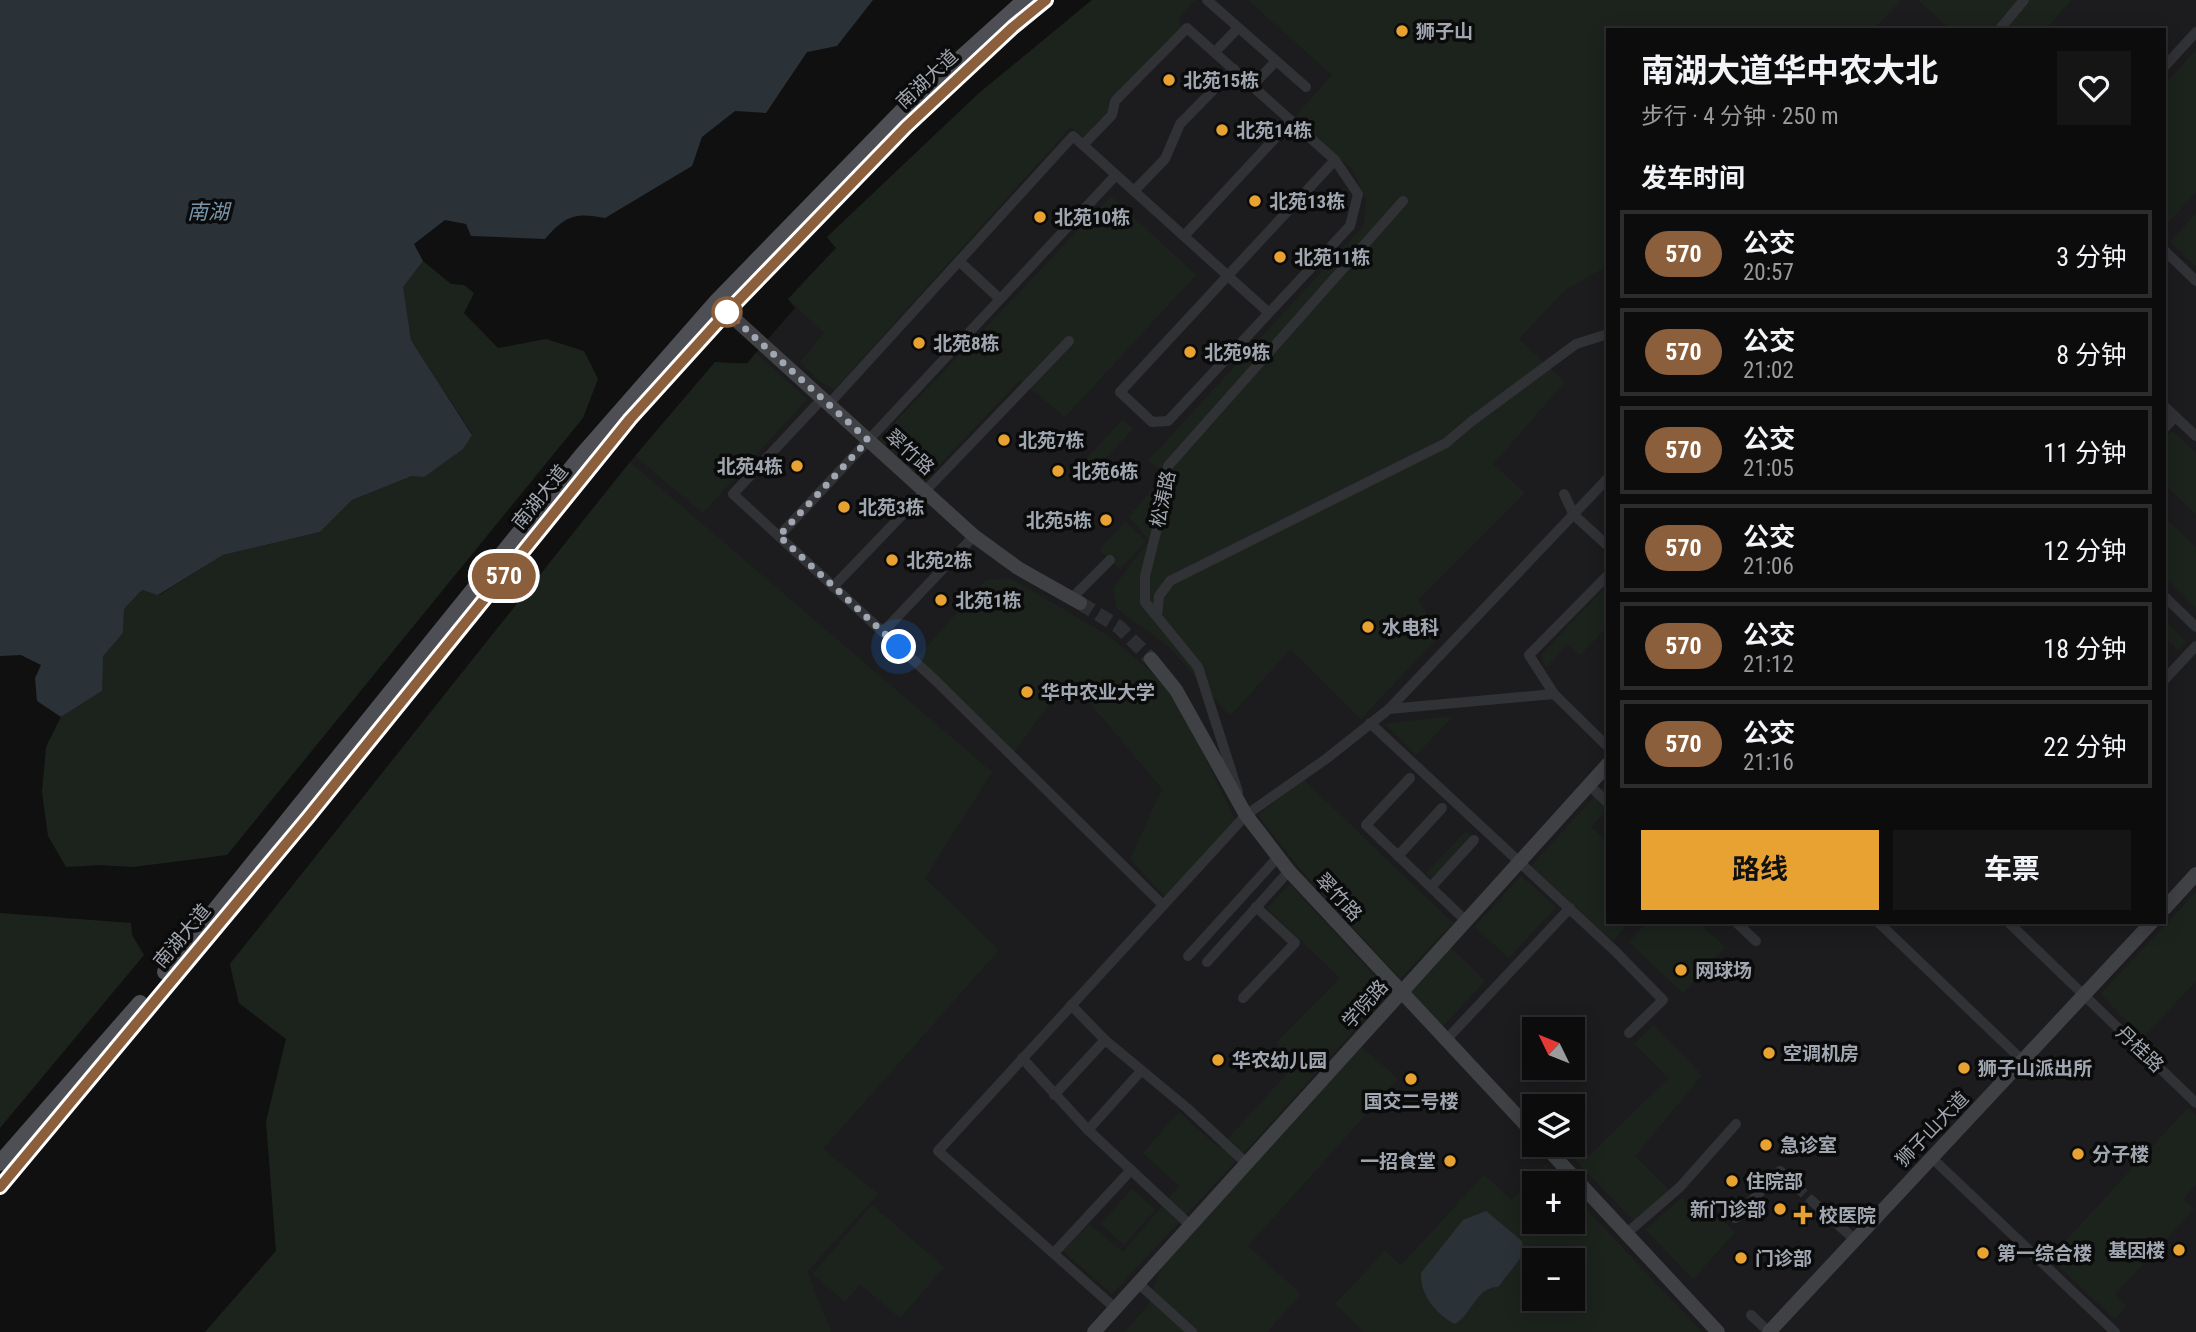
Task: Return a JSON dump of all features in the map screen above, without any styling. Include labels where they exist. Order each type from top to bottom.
[{"type":"main road","name":"南湖大道","points":[[0,1163],[158,980],[582,455],[717,302],[900,113],[1025,0]]},
{"type":"main road","name":"南湖大道","points":[[0,1187],[309,816],[630,419],[727,312],[906,127],[1013,27],[1046,0]]},
{"type":"street","points":[[1207,0],[1306,87]]},
{"type":"street","points":[[2001,28],[2024,0]]},
{"type":"street","points":[[1083,145],[1112,115],[1115,101],[1188,28],[1335,160],[1357,194],[1350,226],[1168,421],[1152,422],[1119,392],[1335,160]]},
{"type":"street","points":[[1215,52],[1238,28]]},
{"type":"street","points":[[2166,65],[2196,32]]},
{"type":"street","points":[[1252,86],[1276,61]]},
{"type":"street","points":[[1134,191],[1165,159],[1180,124],[1234,69]]},
{"type":"street","points":[[1184,236],[1291,121]]},
{"type":"street","points":[[1163,905],[1012,755],[733,494],[959,261],[1073,136],[1268,312]]},
{"type":"street","points":[[779,536],[1116,174]]},
{"type":"street","name":"松涛路","points":[[1246,816],[1198,667],[1146,602],[1145,576],[1168,466],[1403,201]]},
{"type":"street","points":[[2166,253],[2196,281]]},
{"type":"street","points":[[959,261],[1000,299]]},
{"type":"street","name":"翠竹路","points":[[727,312],[974,536],[1018,568],[1076,601]]},
{"type":"street","points":[[1157,616],[1159,596],[1170,581],[1446,443],[1576,344],[1606,335]]},
{"type":"street","points":[[833,587],[1069,341]]},
{"type":"street","points":[[2166,408],[2196,436]]},
{"type":"street","points":[[2166,427],[2175,416]]},
{"type":"street","points":[[1115,1308],[938,1151],[1246,816],[1326,759],[1389,709],[1606,480]]},
{"type":"street","points":[[1564,494],[1574,516],[1606,544]]},
{"type":"street","points":[[883,632],[974,536]]},
{"type":"street","points":[[1076,601],[1110,559]]},
{"type":"street","points":[[1606,577],[1529,655],[1554,694],[1606,745]]},
{"type":"street","points":[[2166,598],[2196,626]]},
{"type":"street","points":[[2166,678],[2196,646]]},
{"type":"street","name":"翠竹路","points":[[1151,659],[1176,690],[1246,816],[1278,857],[1522,1121]]},
{"type":"street","points":[[1389,709],[1554,694]]},
{"type":"street","points":[[1370,723],[1570,908],[1663,1000],[1629,1033]]},
{"type":"street","name":"学院路","points":[[1094,1332],[1606,766]]},
{"type":"street","points":[[1410,778],[1366,825],[1466,921]]},
{"type":"street","points":[[1589,785],[1606,801]]},
{"type":"street","points":[[1398,856],[1442,808]]},
{"type":"street","points":[[1431,887],[1474,841]]},
{"type":"street","points":[[1188,956],[1278,857]]},
{"type":"street","points":[[1208,962],[1290,871]]},
{"type":"street","points":[[2166,907],[2196,874]]},
{"type":"street","points":[[1243,998],[1295,943],[1256,907]]},
{"type":"street","points":[[1445,1041],[1570,908]]},
{"type":"street","points":[[1738,924],[1756,941]]},
{"type":"street","points":[[1880,924],[2023,1061]]},
{"type":"street","name":"丹桂路","points":[[2010,924],[2196,1103]]},
{"type":"street","name":"狮子山大道","points":[[1769,1332],[2150,924]]},
{"type":"street","points":[[1071,1005],[1105,1040],[1187,1108],[1246,1163]]},
{"type":"street","points":[[1054,1095],[1105,1040]]},
{"type":"street","points":[[1021,1058],[1088,1130],[1190,1225]]},
{"type":"street","points":[[1088,1130],[1141,1071]]},
{"type":"street","points":[[1627,1233],[1680,1187],[1736,1124]]},
{"type":"street","points":[[1555,1157],[1718,1332]]},
{"type":"street","points":[[1932,1157],[2115,1332]]},
{"type":"street","points":[[1054,1253],[1131,1170]]},
{"type":"street","points":[[1735,1218],[1780,1171],[1786,1177]]},
{"type":"street","points":[[1812,1201],[1854,1239]]},
{"type":"street","points":[[1138,1283],[1192,1332]]},
{"type":"street","points":[[1751,1315],[1769,1332]]},
{"type":"shaded area","name":"华中农业大学","points":[[1092,0],[2196,0],[2196,1332],[205,1332],[276,1251],[267,1118],[286,1039],[239,1003],[230,964],[630,462],[715,363],[747,363],[795,308],[788,299],[836,248],[827,237],[978,94]]},
{"type":"shaded area","points":[[1092,0],[1195,0],[1178,19],[1181,26],[1110,99],[1108,112],[1084,138],[1071,127],[835,389],[822,383],[800,362],[824,333],[788,299],[836,248],[827,237],[978,94]]},
{"type":"shaded area","points":[[1248,0],[1901,0],[1875,28],[1606,28],[1606,267],[1565,290],[1519,339],[1565,382],[1493,464],[1525,493],[1418,600],[1441,634],[1361,719],[1291,649],[1230,716],[1168,646],[1117,609],[1113,588],[1149,540],[1129,517],[1165,474],[1148,461],[1364,225],[1366,199],[1352,169],[1294,118],[1332,75]]},
{"type":"shaded area","points":[[1918,0],[2071,0],[2049,28],[1949,28]]},
{"type":"shaded area","points":[[2196,50],[2196,192],[2166,225],[2166,83]]},
{"type":"shaded area","points":[[1111,196],[1196,275],[1065,417],[1020,380],[921,484],[875,443]]},
{"type":"shaded area","points":[[2196,214],[2196,266],[2170,242]]},
{"type":"shaded area","points":[[423,261],[451,284],[464,285],[474,293],[464,313],[498,348],[546,339],[584,351],[598,379],[583,418],[227,855],[133,867],[66,867],[48,836],[42,792],[46,747],[61,717],[102,691],[102,656],[123,633],[124,609],[142,590],[159,595],[223,555],[320,532],[352,500],[412,476],[472,434],[411,340],[402,287]]},
{"type":"shaded area","points":[[756,353],[807,399],[703,513],[635,456],[715,362],[747,364]]},
{"type":"shaded area","points":[[1123,419],[1133,429],[1089,476],[1079,467]]},
{"type":"shaded area","points":[[2172,431],[2196,453],[2196,514],[2166,486],[2166,438]]},
{"type":"shaded area","points":[[630,462],[992,772],[925,878],[999,950],[823,1149],[878,1194],[807,1272],[831,1332],[205,1332],[276,1251],[266,1122],[286,1039],[239,1003],[230,964]]},
{"type":"shaded area","points":[[2166,519],[2196,548],[2196,608],[2166,579]]},
{"type":"shaded area","points":[[1125,522],[1146,541],[1120,569],[1099,550]]},
{"type":"shaded area","points":[[1010,578],[1109,636],[1163,682],[1191,728],[1237,824],[1167,899],[1130,859],[1162,789],[1069,678],[1012,755],[914,661],[986,580]]},
{"type":"shaded area","points":[[1606,586],[1606,628],[1580,655],[1567,644],[1546,668],[1541,655]]},
{"type":"shaded area","points":[[2166,622],[2187,642],[2178,650],[2166,638]]},
{"type":"shaded area","points":[[1453,716],[1416,755],[1385,724]]},
{"type":"shaded area","points":[[1303,779],[1453,923],[1400,979],[1300,869],[1258,815]]},
{"type":"shaded area","points":[[1606,784],[1606,810],[1591,827],[1606,841],[1606,924],[1628,924],[1613,941],[1531,866]]},
{"type":"shaded area","points":[[1466,831],[1473,837],[1432,879],[1426,873]]},
{"type":"shaded area","points":[[1521,876],[1556,907],[1509,958],[1474,927]]},
{"type":"shaded area","points":[[1290,884],[1389,991],[1253,1143],[1112,1294],[1063,1251],[1089,1224],[1123,1252],[1179,1186],[1143,1153],[1179,1112],[1219,1148],[1295,1065],[1276,1043],[1340,978],[1267,908]]},
{"type":"shaded area","points":[[2196,892],[2196,981],[2143,1038],[2101,994]]},
{"type":"shaded area","points":[[0,913],[131,923],[132,935],[144,955],[0,1128]]},
{"type":"shaded area","name":"网球场","points":[[1646,924],[1700,924],[1725,947],[1683,993],[1629,942]]},
{"type":"shaded area","points":[[1450,947],[1485,981],[1441,1028],[1409,992]]},
{"type":"shaded area","points":[[1653,1025],[1702,1075],[1635,1156],[1670,1191],[1634,1221],[1573,1157],[1585,1157],[1585,1152],[1589,1156],[1669,1078],[1635,1044]]},
{"type":"shaded area","points":[[1359,1044],[1398,1079],[1248,1246],[1301,1294],[1267,1332],[1124,1332],[1148,1306],[1162,1264]]},
{"type":"shaded area","points":[[2188,1108],[2196,1115],[2196,1184],[2183,1199],[2194,1209],[2115,1294],[2126,1306],[2115,1319],[2050,1258]]},
{"type":"shaded area","points":[[1545,1164],[1551,1171],[1539,1171]]},
{"type":"shaded area","points":[[1484,1175],[1512,1200],[1522,1189],[1522,1234],[1585,1234],[1585,1208],[1702,1332],[1364,1332],[1335,1304],[1385,1251],[1401,1265]]},
{"type":"shaded area","points":[[1132,1189],[1155,1210],[1124,1245],[1101,1224]]},
{"type":"shaded area","points":[[1682,1198],[1708,1222],[1718,1217],[1735,1232],[1693,1279],[1645,1229]]},
{"type":"shaded area","points":[[872,1205],[944,1267],[900,1318],[860,1284],[845,1302],[813,1274]]},
{"type":"water","name":"南湖","points":[[0,0],[873,0],[837,46],[807,52],[766,113],[735,111],[702,137],[692,166],[605,218],[571,218],[545,239],[471,236],[466,224],[445,220],[414,244],[423,261],[403,287],[411,340],[472,435],[463,449],[424,477],[412,476],[352,500],[320,532],[223,555],[158,595],[142,590],[124,609],[123,633],[103,656],[102,691],[61,717],[37,701],[35,678],[41,665],[21,655],[0,656]]},
{"type":"water","points":[[1486,1211],[1522,1241],[1522,1256],[1498,1287],[1479,1296],[1455,1324],[1430,1303],[1423,1289],[1421,1273],[1463,1220]]},
{"type":"tunnel","points":[[1080,603],[1119,627],[1151,659]]},
{"type":"tunnel","points":[[1786,1177],[1812,1201]]},
{"type":"bus line","name":"570","points":[[0,1187],[309,816],[630,419],[727,312],[906,127],[1013,27],[1046,0]]},
{"type":"place","name":"狮子山","points":[[1402,31]]},
{"type":"place","name":"北苑15栋","points":[[1169,80]]},
{"type":"place","name":"北苑14栋","points":[[1222,130]]},
{"type":"place","name":"北苑13栋","points":[[1255,201]]},
{"type":"place","name":"北苑10栋","points":[[1040,217]]},
{"type":"place","name":"北苑11栋","points":[[1280,257]]},
{"type":"place","name":"北苑8栋","points":[[919,343]]},
{"type":"place","name":"北苑9栋","points":[[1190,352]]},
{"type":"place","name":"北苑7栋","points":[[1004,440]]},
{"type":"place","name":"北苑4栋","points":[[797,466]]},
{"type":"place","name":"北苑6栋","points":[[1058,471]]},
{"type":"place","name":"北苑3栋","points":[[844,507]]},
{"type":"place","name":"北苑5栋","points":[[1106,520]]},
{"type":"place","name":"北苑2栋","points":[[892,560]]},
{"type":"place","name":"北苑1栋","points":[[941,600]]},
{"type":"place","name":"水电科","points":[[1368,627]]},
{"type":"place","name":"华中农业大学","points":[[1027,692]]},
{"type":"place","name":"网球场","points":[[1681,970]]},
{"type":"place","name":"空调机房","points":[[1769,1053]]},
{"type":"place","name":"华农幼儿园","points":[[1218,1060]]},
{"type":"place","name":"狮子山派出所","points":[[1964,1068]]},
{"type":"place","name":"国交二号楼","points":[[1411,1079]]},
{"type":"place","name":"急诊室","points":[[1766,1145]]},
{"type":"place","name":"分子楼","points":[[2078,1154]]},
{"type":"place","name":"一招食堂","points":[[1450,1161]]},
{"type":"place","name":"住院部","points":[[1732,1181]]},
{"type":"place","name":"新门诊部","points":[[1780,1209]]},
{"type":"place","name":"校医院","points":[[1803,1215]]},
{"type":"place","name":"基因楼","points":[[2179,1250]]},
{"type":"place","name":"第一综合楼","points":[[1983,1253]]},
{"type":"place","name":"门诊部","points":[[1741,1258]]},
{"type":"route","points":[[727,312],[868,440],[779,536],[899,647]]}]
